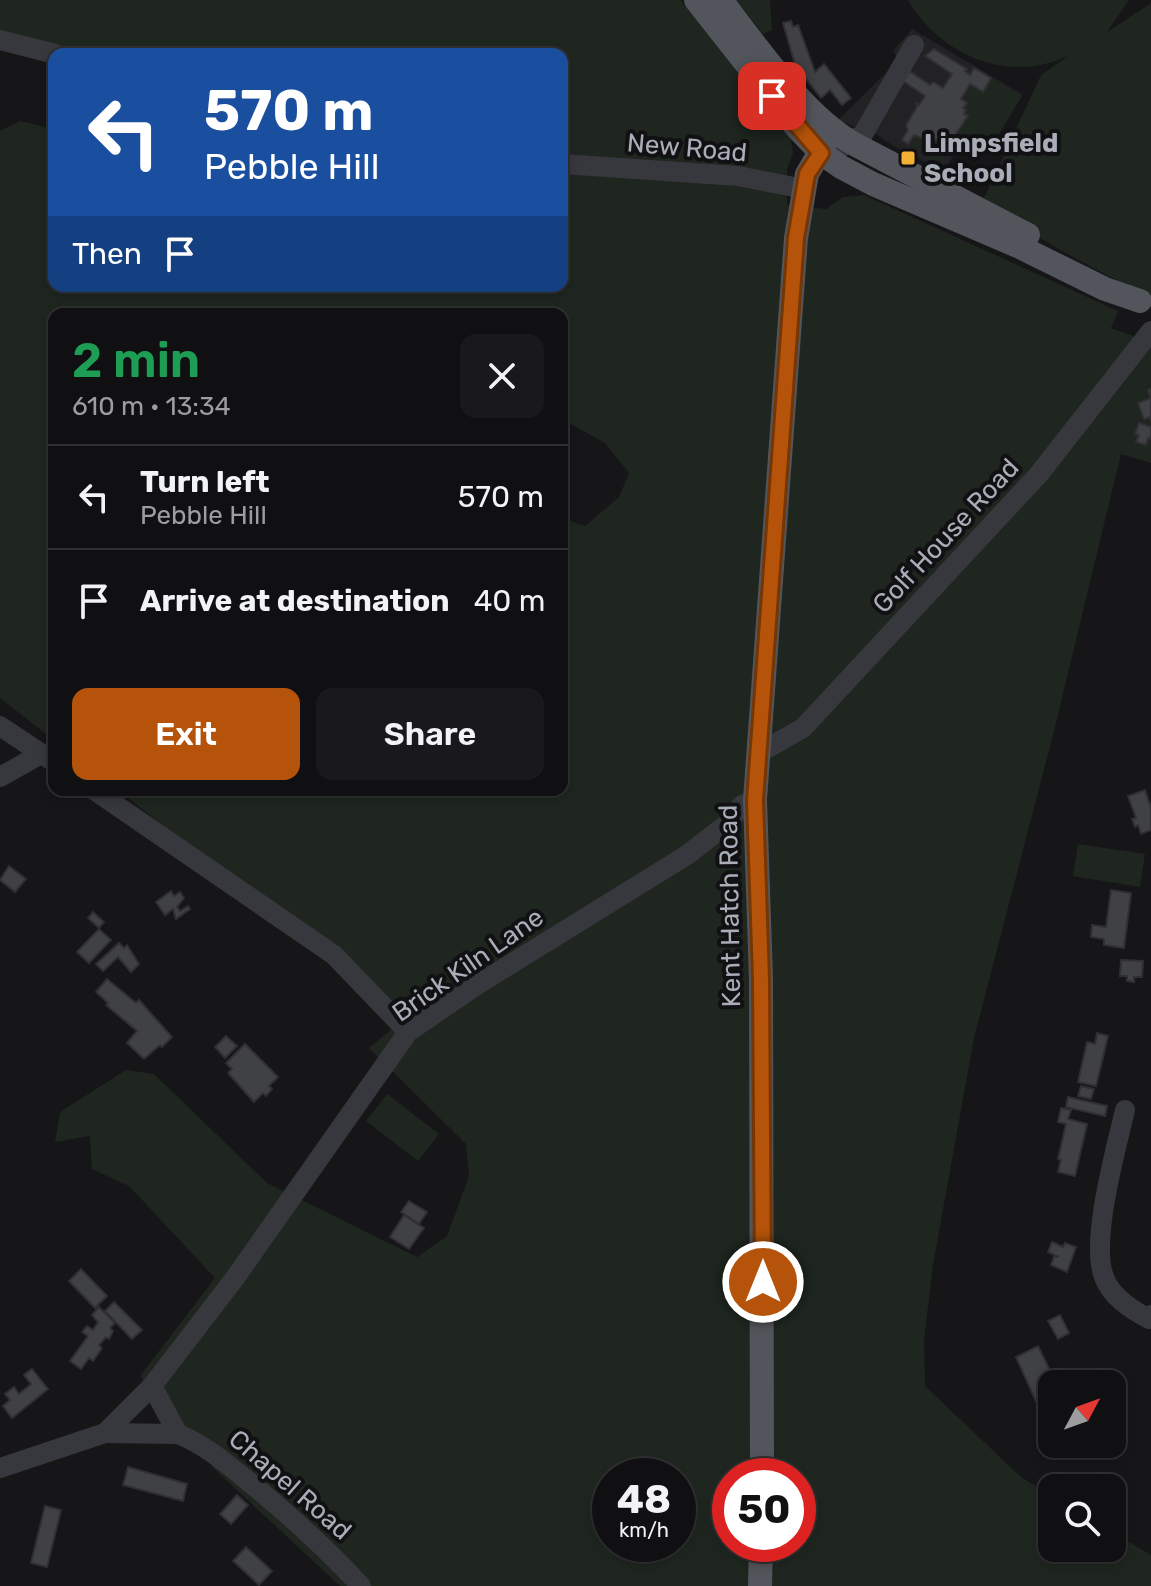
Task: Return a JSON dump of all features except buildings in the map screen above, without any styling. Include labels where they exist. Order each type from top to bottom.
[{"type":"main road","points":[[696,0],[797,128],[831,159],[873,184],[1020,247],[1105,289],[1146,304]]},
{"type":"main road","points":[[721,0],[787,83],[845,138],[1110,279],[1146,304]]},
{"type":"main road","points":[[805,193],[845,138]]},
{"type":"main road","name":"Kent Hatch Road","points":[[762,1458],[761,979],[755,800],[796,238],[805,193]]},
{"type":"main road","points":[[760,1586],[761,1562]]},
{"type":"street","points":[[0,40],[48,52]]},
{"type":"street","points":[[845,138],[862,136],[914,45]]},
{"type":"street","name":"New Road","points":[[568,164],[738,176],[794,187],[805,193]]},
{"type":"street","name":"Golf House Road","points":[[757,754],[803,728],[1039,474],[1151,331]]},
{"type":"street","points":[[0,726],[48,758]]},
{"type":"street","points":[[0,777],[48,758]]},
{"type":"street","points":[[103,796],[334,955],[402,1024]]},
{"type":"street","name":"Brick Kiln Lane","points":[[105,1433],[152,1386],[235,1278],[402,1024],[480,983],[687,855],[727,824],[742,805],[755,800]]},
{"type":"street","points":[[1125,1110],[1104,1203],[1100,1257],[1104,1279],[1127,1308],[1149,1319],[1151,1315]]},
{"type":"street","points":[[0,1468],[105,1433],[178,1434],[152,1386]]},
{"type":"street","name":"Chapel Road","points":[[178,1434],[202,1444],[264,1494],[330,1552],[361,1586]]},
{"type":"shaded area","points":[[0,0],[680,0],[790,133],[793,153],[787,169],[787,205],[826,209],[843,197],[864,195],[1118,311],[1111,328],[1151,347],[1151,463],[1121,454],[1054,731],[974,1038],[933,1265],[924,1339],[925,1386],[1021,1477],[1038,1487],[1038,1562],[1126,1562],[1126,1540],[1151,1555],[1151,1586],[340,1586],[211,1466],[213,1442],[178,1425],[140,1376],[215,1278],[129,1186],[92,1169],[90,1136],[55,1142],[60,1112],[126,1070],[154,1074],[267,1183],[417,1257],[447,1236],[469,1176],[466,1144],[369,1048],[405,1018],[126,796],[568,796],[568,520],[585,526],[619,497],[629,473],[605,443],[568,422],[568,308],[48,308],[48,735],[0,698],[0,131],[20,121],[48,128],[48,292],[568,292],[568,48],[67,48],[0,30]]},
{"type":"shaded area","points":[[736,0],[770,0],[772,30],[763,34]]},
{"type":"shaded area","points":[[908,0],[1129,0],[1107,32],[1150,4],[1151,0],[1151,298],[1044,240],[984,198],[1041,75],[1068,56],[1025,67],[985,62],[966,54],[933,32]]},
{"type":"shaded area","points":[[912,29],[1022,94],[989,150],[965,136],[943,173],[909,152],[907,155],[873,132],[838,120],[899,60],[893,51]]},
{"type":"shaded area","points":[[991,78],[1022,96],[989,150],[957,131],[967,116],[963,108],[966,103],[961,99],[970,84],[983,92]]},
{"type":"shaded area","points":[[914,135],[928,140],[931,136],[947,150],[939,163],[908,144]]},
{"type":"shaded area","points":[[1078,844],[1145,854],[1140,887],[1073,876]]},
{"type":"shaded area","points":[[387,1094],[439,1134],[418,1161],[366,1121]]},
{"type":"place","name":"Limpsfield School","points":[[908,158]]},
{"type":"route","points":[[763,1282],[761,979],[755,800],[757,754],[796,238],[807,174],[821,153],[772,96]]}]
